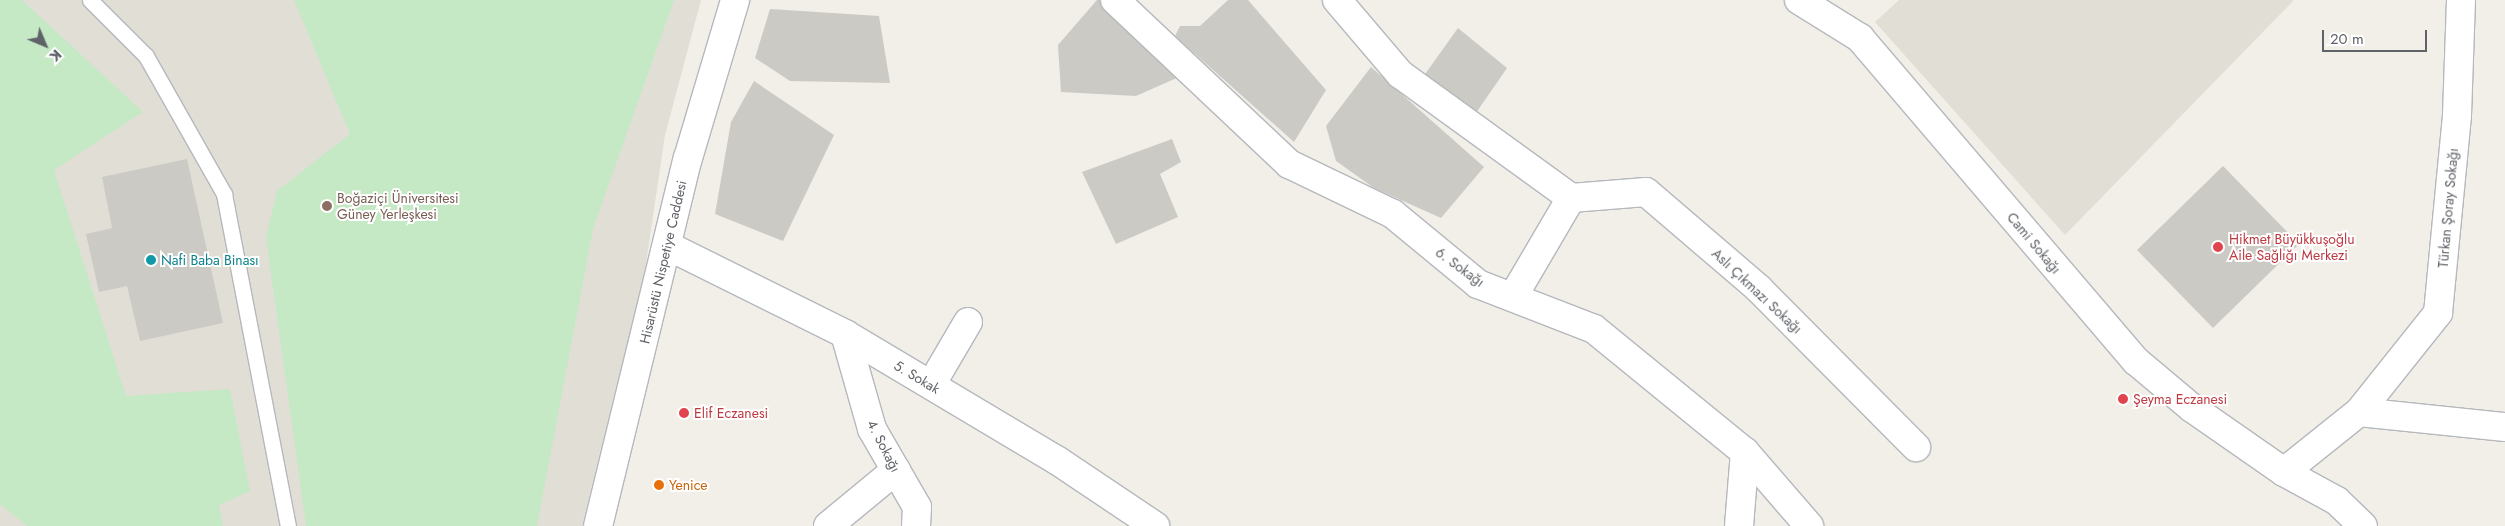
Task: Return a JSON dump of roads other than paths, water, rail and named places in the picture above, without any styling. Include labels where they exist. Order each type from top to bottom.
[{"type":"street","name":"Hisarüstü Nispetiye Caddesi","points":[[598,526],[688,158],[735,0]]},
{"type":"street","name":"6. Sokağı","points":[[1115,0],[1289,164],[1392,214],[1478,284],[1594,329],[1745,452],[1809,526]]},
{"type":"street","points":[[1337,0],[1400,74],[1571,198],[1513,297]]},
{"type":"street","name":"Cami Sokağı","points":[[1798,0],[1860,38],[2136,362],[2192,408],[2284,472],[2337,502],[2363,526]]},
{"type":"street","name":"Türkan Şoray Sokağı","points":[[2366,403],[2438,312],[2457,115],[2461,0]]},
{"type":"street","name":"Aslı Çıkmazı Sokağı","points":[[1571,198],[1646,192],[1758,289],[1916,447]]},
{"type":"street","name":"5. Sokak","points":[[668,246],[844,334],[1058,461],[1155,526]]},
{"type":"street","points":[[931,385],[968,322]]},
{"type":"street","name":"4. Sokağı","points":[[844,334],[872,428],[917,506],[916,526]]},
{"type":"street","points":[[2284,472],[2366,403],[2505,427]]},
{"type":"street","points":[[1739,526],[1745,452]]},
{"type":"street","points":[[828,526],[896,470]]},
{"type":"lane","points":[[90,0],[146,56],[224,194],[288,526]]},
{"type":"place","name":"Boğaziçi Üniversitesi Güney Yerleşkesi","points":[[327,206]]},
{"type":"place","name":"Hikmet Büyükkuşoğlu Aile Sağlığı Merkezi","points":[[2218,247]]},
{"type":"place","name":"Nafi Baba Binası","points":[[151,260]]},
{"type":"place","name":"Şeyma Eczanesi","points":[[2123,399]]},
{"type":"place","name":"Elif Eczanesi","points":[[684,413]]},
{"type":"place","name":"Yenice","points":[[659,485]]}]
